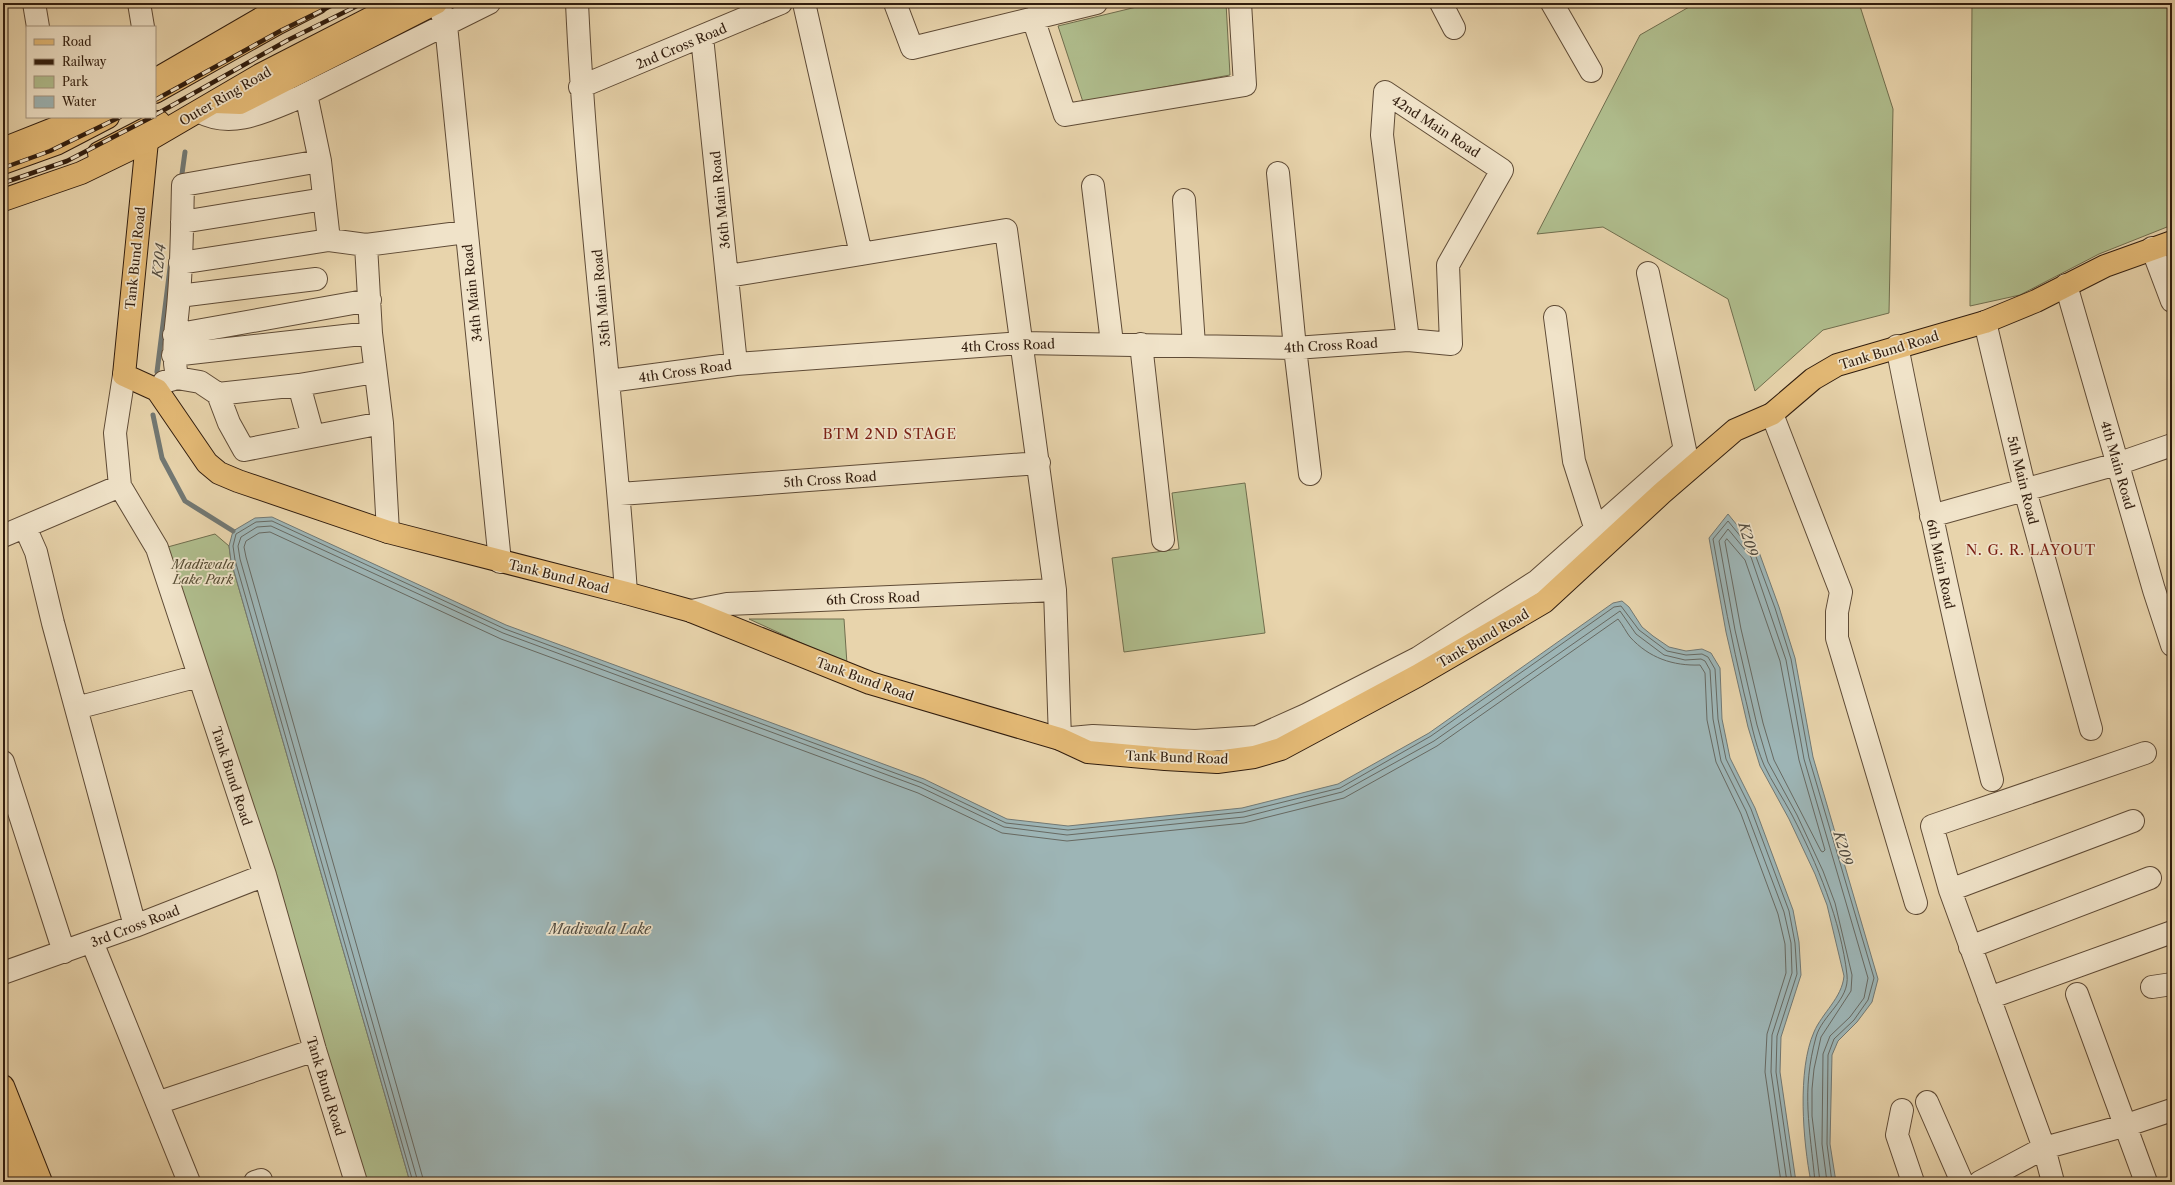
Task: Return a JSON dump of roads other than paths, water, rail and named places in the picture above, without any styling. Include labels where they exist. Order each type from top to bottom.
[{"type":"main road","points":[[156,79],[267,15],[293,3]]},
{"type":"main road","points":[[156,91],[317,3]]},
{"type":"main road","points":[[3,191],[68,168],[174,115],[294,46],[382,3]]},
{"type":"main road","name":"Outer Ring Road","points":[[3,200],[81,173],[147,141],[208,107],[260,74],[423,5]]},
{"type":"main road","points":[[3,149],[55,123],[76,118]]},
{"type":"main road","points":[[3,163],[56,144],[106,118]]},
{"type":"main road","name":"Tank Bund Road","points":[[124,375],[147,141]]},
{"type":"main road","name":"Tank Bund Road","points":[[157,390],[207,463],[219,473],[238,482],[388,532],[691,611],[870,683],[1060,739],[1088,752],[1217,762],[1254,757],[1281,749],[1417,676],[1544,602],[1662,493],[1735,430],[1772,414],[1813,379],[1837,365],[1897,346],[1985,322],[2036,301],[2105,266],[2162,245]]},
{"type":"main road","points":[[124,375],[157,390]]},
{"type":"main road","points":[[3,1086],[41,1182]]},
{"type":"main road","points":[[3,1135],[22,1182]]},
{"type":"street","points":[[34,3],[38,26]]},
{"type":"street","points":[[139,3],[143,26]]},
{"type":"street","points":[[208,107],[212,118],[235,120],[265,112],[306,94],[489,3]]},
{"type":"street","name":"35th Main Road","points":[[577,3],[580,87],[620,494],[626,593]]},
{"type":"street","name":"2nd Cross Road","points":[[580,87],[781,3]]},
{"type":"street","points":[[804,3],[861,254]]},
{"type":"street","points":[[895,3],[912,48],[1096,3]]},
{"type":"street","points":[[1033,18],[1065,115],[1245,85],[1240,3]]},
{"type":"street","points":[[1441,3],[1454,28]]},
{"type":"street","points":[[1552,3],[1591,71]]},
{"type":"street","name":"34th Main Road","points":[[423,5],[446,25],[500,562]]},
{"type":"street","name":"36th Main Road","points":[[702,37],[736,364]]},
{"type":"street","name":"42nd Main Road","points":[[1384,92],[1502,170],[1448,265],[1451,344],[1408,340],[1382,135],[1384,92]]},
{"type":"street","points":[[306,94],[320,162],[329,240]]},
{"type":"street","points":[[177,378],[173,345],[179,296],[183,185],[320,162]]},
{"type":"street","points":[[1278,173],[1295,348],[1310,474]]},
{"type":"street","points":[[1093,186],[1112,344]]},
{"type":"street","points":[[182,222],[324,199]]},
{"type":"street","points":[[1184,200],[1194,345]]},
{"type":"street","points":[[728,276],[1006,230],[1039,463],[1055,590],[1060,739],[1093,736],[1194,741],[1257,737],[1418,658],[1537,581],[1685,450],[1648,274]]},
{"type":"street","points":[[180,263],[329,240],[366,245],[466,232]]},
{"type":"street","points":[[366,245],[374,372],[382,423],[388,532]]},
{"type":"street","points":[[2162,245],[2172,301]]},
{"type":"street","points":[[179,296],[316,279]]},
{"type":"street","name":"4th Main Road","points":[[2066,285],[2154,590],[2172,645]]},
{"type":"street","points":[[173,345],[370,300]]},
{"type":"street","points":[[1555,317],[1574,460],[1596,530]]},
{"type":"street","name":"5th Main Road","points":[[1985,322],[2025,490],[2091,729]]},
{"type":"street","points":[[173,345],[371,333]]},
{"type":"street","name":"4th Cross Road","points":[[608,381],[736,364],[1022,343],[1295,348],[1408,340]]},
{"type":"street","points":[[1140,344],[1163,540]]},
{"type":"street","name":"6th Main Road","points":[[1897,346],[1931,516],[1962,657],[1992,780]]},
{"type":"street","points":[[218,394],[299,385],[374,372]]},
{"type":"street","name":"Tank Bund Road","points":[[124,375],[115,433],[120,486],[157,548],[265,875],[314,1050],[356,1182]]},
{"type":"street","points":[[157,390],[165,381],[177,378],[200,382],[218,394],[229,423],[244,450],[382,423]]},
{"type":"street","points":[[299,385],[313,436]]},
{"type":"street","points":[[1772,414],[1841,592],[1837,612],[1837,638],[1916,903]]},
{"type":"street","points":[[1931,516],[2117,464],[2172,445]]},
{"type":"street","name":"5th Cross Road","points":[[620,494],[1039,463]]},
{"type":"street","points":[[3,536],[120,486]]},
{"type":"street","points":[[25,527],[36,552],[76,708],[135,926]]},
{"type":"street","name":"6th Cross Road","points":[[691,611],[727,604],[1055,590]]},
{"type":"street","points":[[76,708],[200,676]]},
{"type":"street","points":[[2053,1182],[2044,1148],[1950,890],[1932,826],[2145,753]]},
{"type":"street","points":[[3,762],[64,952]]},
{"type":"street","points":[[1950,890],[2133,821]]},
{"type":"street","name":"3rd Cross Road","points":[[3,973],[135,926],[265,875]]},
{"type":"street","points":[[1970,947],[2150,878]]},
{"type":"street","points":[[1989,998],[2172,932]]},
{"type":"street","points":[[92,942],[189,1182]]},
{"type":"street","points":[[2077,994],[2127,1125],[2146,1182]]},
{"type":"street","points":[[157,1102],[314,1050]]},
{"type":"street","points":[[1927,1102],[1962,1182]]},
{"type":"street","points":[[1902,1110],[1897,1135],[1913,1182]]},
{"type":"street","points":[[1980,1182],[2044,1148],[2127,1125],[2172,1110]]},
{"type":"water","name":"K209","points":[[1728,514],[1759,552],[1779,607],[1795,658],[1813,757],[1878,979],[1872,1002],[1857,1022],[1838,1041],[1832,1055],[1830,1144],[1836,1182],[1811,1182],[1804,1127],[1803,1086],[1805,1066],[1814,1032],[1840,991],[1844,976],[1827,905],[1815,874],[1789,819],[1760,766],[1748,727],[1726,632],[1709,538]]},
{"type":"water","name":"Madiwala Lake","points":[[272,517],[506,625],[924,779],[1007,819],[1068,826],[1242,808],[1338,784],[1429,733],[1613,603],[1622,601],[1629,607],[1642,627],[1669,647],[1686,651],[1702,649],[1711,653],[1720,668],[1722,719],[1730,758],[1755,808],[1793,910],[1799,942],[1801,975],[1781,1037],[1780,1072],[1796,1182],[410,1182],[231,561],[229,546],[233,531],[255,518]]},
{"type":"waterway","name":"K204","points":[[181,181],[185,152]]},
{"type":"waterway","name":"K204","points":[[157,372],[171,260]]},
{"type":"waterway","name":"K204","points":[[153,415],[162,458],[185,501],[233,531]]},
{"type":"railway","points":[[156,99],[282,30],[337,3]]},
{"type":"railway","points":[[156,114],[288,40],[363,3]]},
{"type":"railway","points":[[3,168],[50,151],[118,118]]},
{"type":"railway","points":[[3,183],[67,161],[150,118]]},
{"type":"district","name":"BTM 2ND STAGE","points":[[890,434]]},
{"type":"district","name":"N. G. R. LAYOUT","points":[[2031,550]]},
{"type":"park label","name":"Madiwala Lake Park","points":[[203,572]]}]
